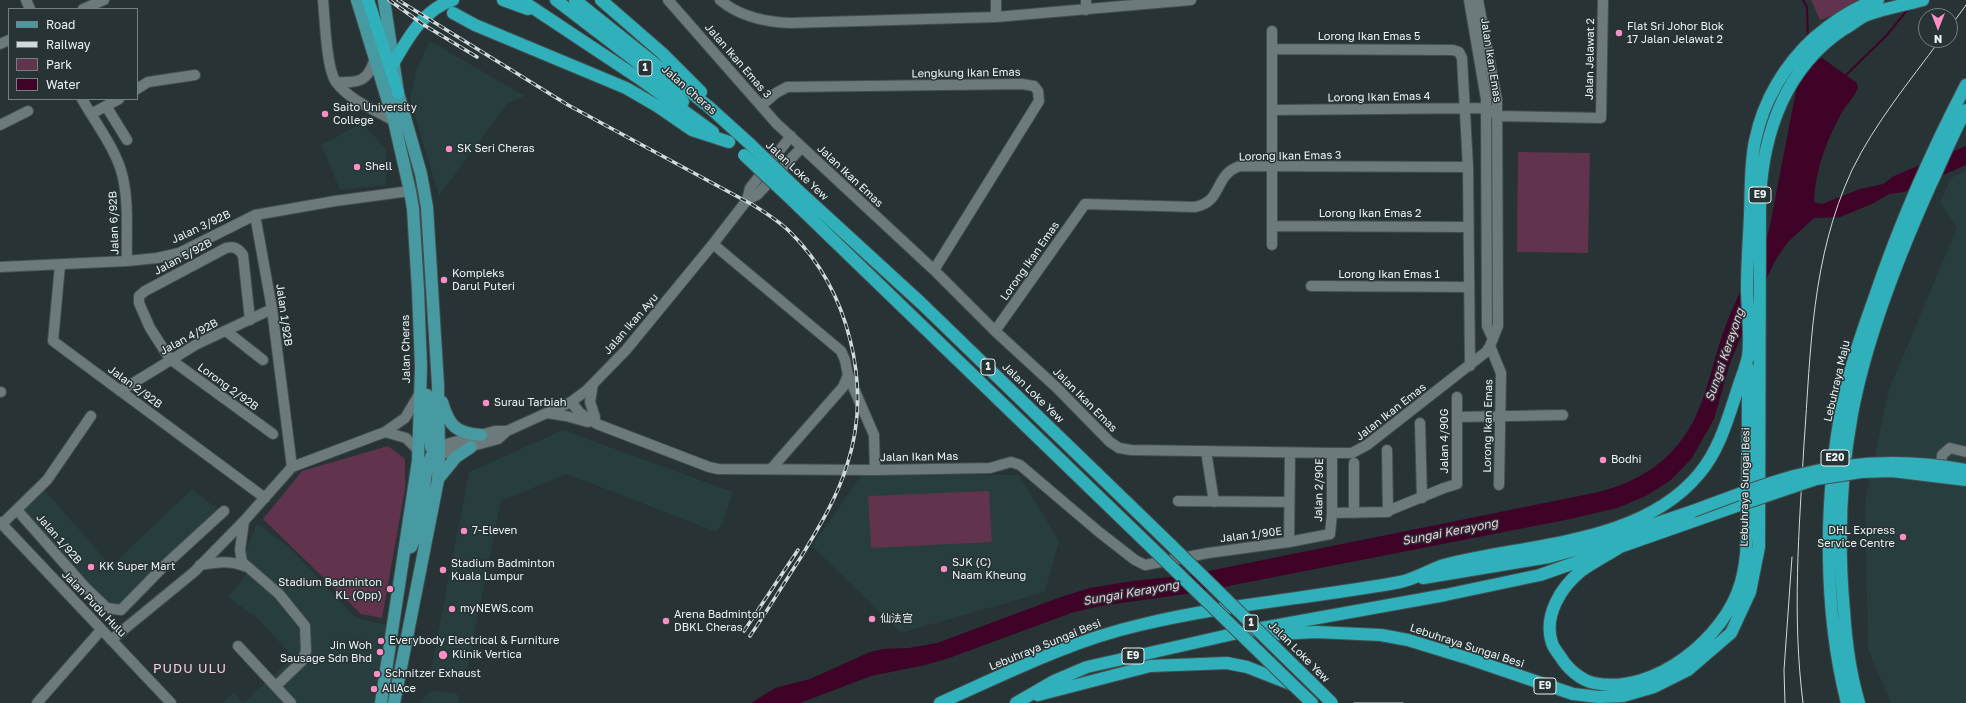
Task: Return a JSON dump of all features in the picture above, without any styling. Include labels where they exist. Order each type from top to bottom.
[{"type":"highway","points":[[368,0],[398,92]]},
{"type":"highway","points":[[394,62],[417,27],[432,11],[453,0]]},
{"type":"highway","points":[[503,0],[540,13]]},
{"type":"highway","points":[[520,0],[640,79],[697,122],[729,142]]},
{"type":"highway","name":"Jalan Cheras","points":[[556,0],[638,62],[729,142]]},
{"type":"highway","name":"Jalan Cheras","points":[[575,0],[709,107]]},
{"type":"highway","points":[[601,0],[662,53],[699,89],[709,107]]},
{"type":"highway","name":"Lebuhraya Sungai Besi","points":[[940,703],[1062,650],[1107,633],[1145,623],[1200,613],[1404,581],[1443,566],[1548,545],[1598,532],[1639,518],[1669,502],[1697,477],[1711,458],[1727,422],[1748,354],[1747,286],[1751,183],[1755,141],[1767,102],[1788,66],[1800,50],[1832,22],[1870,2],[1878,0]]},
{"type":"highway","name":"Lebuhraya Sungai Besi","points":[[1019,702],[1054,680],[1087,668],[1251,630],[1280,634],[1346,632],[1381,635],[1408,640],[1470,659],[1573,694],[1599,697],[1623,696],[1654,687],[1688,670],[1731,633],[1750,592],[1759,546],[1760,199],[1761,175],[1770,128],[1804,63],[1828,40],[1867,15],[1923,0]]},
{"type":"highway","points":[[453,13],[475,25],[626,88],[658,106],[692,130],[729,142]]},
{"type":"highway","name":"Lebuhraya Maju","points":[[1847,703],[1839,666],[1830,583],[1830,526],[1836,452],[1843,401],[1855,355],[1946,123],[1966,85]]},
{"type":"highway","name":"Jalan Loke Yew","points":[[709,107],[747,150],[798,198],[1152,548],[1312,703]]},
{"type":"highway","name":"Lebuhraya Maju","points":[[1859,703],[1846,638],[1841,586],[1840,541],[1844,469],[1852,414],[1859,385],[1907,223],[1966,110]]},
{"type":"highway","name":"Jalan Loke Yew","points":[[729,142],[747,150]]},
{"type":"highway","name":"Jalan Loke Yew","points":[[798,198],[921,303],[1332,703]]},
{"type":"highway","points":[[1617,549],[1581,572],[1563,590],[1554,606],[1550,624],[1552,643],[1564,663],[1575,674],[1593,683],[1613,685],[1636,682],[1663,670],[1690,655],[1710,637],[1725,616],[1741,582],[1747,542],[1748,354]]},
{"type":"highway","points":[[1251,630],[1445,595],[1540,575],[1617,549],[1693,516],[1793,476],[1862,463],[1911,463],[1966,470]]},
{"type":"highway","points":[[1404,581],[1549,557],[1816,479],[1861,472],[1892,471],[1966,480]]},
{"type":"highway","points":[[1019,702],[1098,678],[1150,666],[1227,663],[1247,667],[1293,685]]},
{"type":"main road","name":"Jalan Cheras","points":[[357,0],[394,121],[410,191],[413,209],[417,268],[421,367],[418,450],[404,560],[381,703]]},
{"type":"main road","points":[[384,0],[398,92],[421,174],[427,207],[438,385],[438,480],[394,703]]},
{"type":"main road","points":[[421,367],[427,390],[429,441],[431,447],[437,451]]},
{"type":"main road","points":[[438,385],[450,423],[462,432],[481,436]]},
{"type":"main road","points":[[438,480],[456,457],[472,447]]},
{"type":"main road","points":[[404,560],[414,542],[422,508],[427,468],[437,451]]},
{"type":"street","points":[[85,8],[104,0]]},
{"type":"street","points":[[323,0],[331,70],[336,82],[352,97],[394,121]]},
{"type":"street","name":"Jalan Ikan Emas 3","points":[[668,0],[761,106],[791,136]]},
{"type":"street","points":[[720,0],[751,17],[766,22],[790,23],[996,17],[1086,5],[1191,0]]},
{"type":"street","points":[[996,0],[996,17]]},
{"type":"street","name":"Jalan Ikan Emas","points":[[1469,0],[1487,108],[1487,326],[1491,343]]},
{"type":"street","name":"Jalan Ikan Emas","points":[[791,136],[821,166],[934,270],[995,331],[1057,388],[1110,442],[1119,448],[1131,450],[1352,453],[1360,450],[1470,366],[1491,343],[1498,326],[1498,116],[1497,100],[1478,0]]},
{"type":"street","name":"Jalan Jelawat 2","points":[[1498,116],[1601,118],[1603,0]]},
{"type":"street","points":[[1272,31],[1272,245]]},
{"type":"street","name":"Lorong Ikan Emas 5","points":[[1272,49],[1453,50],[1459,52],[1462,58],[1465,107]]},
{"type":"street","points":[[336,82],[355,82],[362,80],[370,72],[375,58]]},
{"type":"street","points":[[138,88],[148,82],[195,75]]},
{"type":"street","name":"Lengkung Ikan Emas","points":[[761,106],[776,93],[787,87],[1022,84],[1034,86],[1038,91],[1039,101],[934,270]]},
{"type":"street","name":"Jalan 6/92B","points":[[83,100],[117,160],[123,176],[126,192],[127,261]]},
{"type":"street","points":[[91,114],[117,100]]},
{"type":"street","points":[[106,106],[127,140]]},
{"type":"street","points":[[1465,107],[1468,167],[1468,287],[1470,366]]},
{"type":"street","name":"Lorong Ikan Emas 4","points":[[1272,110],[1465,107],[1487,108]]},
{"type":"street","points":[[1487,108],[1498,116]]},
{"type":"street","points":[[0,125],[28,111]]},
{"type":"street","points":[[97,126],[112,116]]},
{"type":"street","points":[[776,122],[781,140],[779,151]]},
{"type":"street","name":"Jalan Ikan Ayu","points":[[437,451],[472,447],[498,439],[507,431],[574,400],[593,384],[626,350],[713,244],[747,200],[750,188],[791,136]]},
{"type":"street","name":"Jalan Ikan Ayu","points":[[747,200],[758,195],[802,147]]},
{"type":"street","points":[[789,160],[807,160],[821,166]]},
{"type":"street","name":"Lorong Ikan Emas 3","points":[[1085,204],[1195,207],[1206,205],[1213,198],[1224,176],[1230,170],[1240,166],[1468,167]]},
{"type":"street","name":"Jalan 3/92B","points":[[0,267],[60,265],[157,258],[179,252],[255,215],[335,201],[410,191]]},
{"type":"street","name":"Lorong Ikan Emas","points":[[995,331],[1085,204]]},
{"type":"street","name":"Jalan 1/92B","points":[[255,215],[272,309],[292,467]]},
{"type":"street","name":"Lorong Ikan Emas 2","points":[[1273,226],[1468,226]]},
{"type":"street","points":[[713,244],[833,343],[841,352],[845,360],[848,375],[874,435],[875,470]]},
{"type":"street","name":"Jalan 5/92B","points":[[170,359],[150,328],[139,303],[139,296],[145,291],[226,248],[233,246],[239,249],[243,256],[250,320]]},
{"type":"street","name":"Jalan 2/92B","points":[[60,265],[53,341],[265,498]]},
{"type":"street","name":"Lorong Ikan Emas 1","points":[[1310,286],[1468,287]]},
{"type":"street","name":"Jalan 4/92B","points":[[120,391],[170,359],[272,309]]},
{"type":"street","points":[[226,331],[263,360]]},
{"type":"street","name":"Lorong Ikan Emas","points":[[1491,343],[1500,373],[1499,485]]},
{"type":"street","name":"Lorong 2/92B","points":[[170,359],[273,434]]},
{"type":"street","points":[[771,469],[843,387],[848,375]]},
{"type":"street","points":[[547,413],[596,420],[590,402],[593,384]]},
{"type":"street","points":[[111,640],[200,565],[244,521],[292,467],[385,432],[404,418],[420,393]]},
{"type":"street","name":"Jalan 4/90G","points":[[1422,498],[1457,484],[1457,397]]},
{"type":"street","name":"Jalan Ikan Mas","points":[[574,400],[580,413],[609,428],[709,467],[875,470],[990,468],[1011,462],[1020,464],[1098,532],[1135,560],[1145,565],[1200,555]]},
{"type":"street","points":[[1457,416],[1563,415]]},
{"type":"street","points":[[1,523],[17,510],[47,480],[91,416]]},
{"type":"street","points":[[1332,513],[1388,512],[1422,498],[1420,423]]},
{"type":"street","name":"Jalan Ikan Ayu","points":[[437,451],[495,431],[507,431]]},
{"type":"street","points":[[385,432],[406,438],[418,450]]},
{"type":"street","points":[[1966,452],[1950,448],[1942,456],[1941,466],[1944,473],[1952,480],[1966,484]]},
{"type":"street","points":[[1387,450],[1388,512]]},
{"type":"street","points":[[1206,451],[1214,502]]},
{"type":"street","name":"Jalan 1/90E","points":[[1200,555],[1289,542],[1290,453]]},
{"type":"street","name":"Jalan 2/90E","points":[[1289,542],[1330,534],[1332,513],[1332,453]]},
{"type":"street","points":[[1354,463],[1354,513]]},
{"type":"street","points":[[1178,501],[1289,502]]},
{"type":"street","name":"Jalan 1/92B","points":[[17,510],[85,587],[107,608],[121,610],[165,565],[224,511]]},
{"type":"street","points":[[244,521],[240,557],[247,567],[279,594],[305,626],[306,651],[302,661],[276,686]]},
{"type":"street","name":"Jalan Pudu Hulu","points":[[1,523],[100,630],[171,703]]},
{"type":"street","points":[[200,565],[223,561],[235,562],[247,567]]},
{"type":"street","points":[[37,703],[100,630]]},
{"type":"street","points":[[238,646],[292,703]]},
{"type":"shaded area","name":"SK Seri Cheras","points":[[430,41],[525,96],[508,103],[439,196],[410,99],[416,70]]},
{"type":"shaded area","points":[[362,123],[386,149],[386,185],[340,190],[321,145]]},
{"type":"shaded area","points":[[1966,171],[1966,703],[1891,703],[1868,649],[1865,502],[1889,389],[1957,228],[1940,202],[1951,178]]},
{"type":"shaded area","points":[[563,430],[733,492],[722,525],[716,532],[567,474],[501,501],[465,680],[430,675],[469,472]]},
{"type":"shaded area","name":"SJK (C) Naam Kheung","points":[[862,474],[1019,475],[1059,541],[1045,592],[901,633],[812,546]]},
{"type":"shaded area","points":[[43,488],[111,566],[192,489],[220,511],[120,607],[108,606],[21,511]]},
{"type":"shaded area","points":[[257,523],[290,548],[354,616],[360,619],[389,625],[376,703],[243,703],[293,657],[259,620],[228,597],[251,568],[243,558]]},
{"type":"shaded area","points":[[437,691],[455,693],[458,695],[459,703],[421,703],[423,698],[430,692]]},
{"type":"shaded area","points":[[234,692],[243,703],[223,703]]},
{"type":"green space","points":[[1811,0],[1872,0],[1820,20]]},
{"type":"green space","points":[[1518,152],[1590,153],[1588,253],[1517,252]]},
{"type":"green space","points":[[388,446],[405,459],[405,489],[382,618],[361,614],[263,519],[302,471]]},
{"type":"green space","points":[[989,491],[992,542],[871,548],[868,496]]},
{"type":"water","name":"Sungai Kerayong","points":[[1822,58],[1857,83],[1858,88],[1841,114],[1822,156],[1814,202],[1822,204],[1860,189],[1883,184],[1894,176],[1966,146],[1966,165],[1904,192],[1889,194],[1872,204],[1840,217],[1814,218],[1788,242],[1776,259],[1754,305],[1730,363],[1714,419],[1692,458],[1671,480],[1646,496],[1617,508],[1570,519],[1193,593],[1100,606],[1074,612],[949,658],[925,665],[871,676],[800,703],[751,703],[775,688],[810,679],[870,652],[884,649],[909,648],[937,643],[1061,597],[1090,588],[1133,581],[1189,575],[1599,492],[1628,482],[1654,468],[1685,436],[1698,412],[1723,333],[1767,237],[1798,80],[1818,59]]},
{"type":"waterway","points":[[1803,0],[1807,7],[1808,38]]},
{"type":"waterway","points":[[1845,76],[1887,35],[1908,9]]},
{"type":"tunnel","points":[[438,0],[453,13]]},
{"type":"tram line","points":[[1958,16],[1966,5]]},
{"type":"tram line","points":[[1803,703],[1797,606],[1799,541],[1811,339],[1821,271],[1828,237],[1838,203],[1852,170],[1882,119],[1934,48]]},
{"type":"tram line","points":[[1785,703],[1784,670],[1792,557]]},
{"type":"tram line","points":[[1354,703],[1403,703]]},
{"type":"railway","points":[[389,0],[424,25],[477,57]]},
{"type":"railway","points":[[398,0],[568,105],[768,214],[790,232],[810,255],[827,282],[841,310],[850,341],[856,372],[857,403],[854,435],[843,477],[827,512],[801,557],[750,636]]},
{"type":"railway","points":[[744,631],[798,550]]},
{"type":"place","name":"Flat Sri Johor Blok 17 Jalan Jelawat 2","points":[[1619,33]]},
{"type":"place","name":"Saito University College","points":[[325,114]]},
{"type":"place","name":"SK Seri Cheras","points":[[449,149]]},
{"type":"place","name":"Shell","points":[[357,167]]},
{"type":"place","name":"Kompleks Darul Puteri","points":[[444,280]]},
{"type":"place","name":"Surau Tarbiah","points":[[486,403]]},
{"type":"place","name":"Bodhi","points":[[1603,460]]},
{"type":"place","name":"7-Eleven","points":[[464,531]]},
{"type":"place","name":"DHL Express Service Centre","points":[[1903,537]]},
{"type":"place","name":"KK Super Mart","points":[[91,567]]},
{"type":"place","name":"SJK (C) Naam Kheung","points":[[944,569]]},
{"type":"place","name":"Stadium Badminton Kuala Lumpur","points":[[443,570]]},
{"type":"place","name":"Stadium Badminton KL (Opp)","points":[[390,589]]},
{"type":"place","name":"myNEWS.com","points":[[452,609]]},
{"type":"place","name":"仙法宫","points":[[872,619]]},
{"type":"place","name":"Arena Badminton DBKL Cheras","points":[[666,621]]},
{"type":"place","name":"Everybody Electrical & Furniture","points":[[381,641]]},
{"type":"place","name":"Jin Woh Sausage Sdn Bhd","points":[[380,652]]},
{"type":"place","name":"Klinik Vertica","points":[[443,655]]},
{"type":"place","name":"Schnitzer Exhaust","points":[[377,674]]},
{"type":"place","name":"AllAce","points":[[374,689]]},
{"type":"district","name":"PUDU ULU","points":[[190,669]]}]
